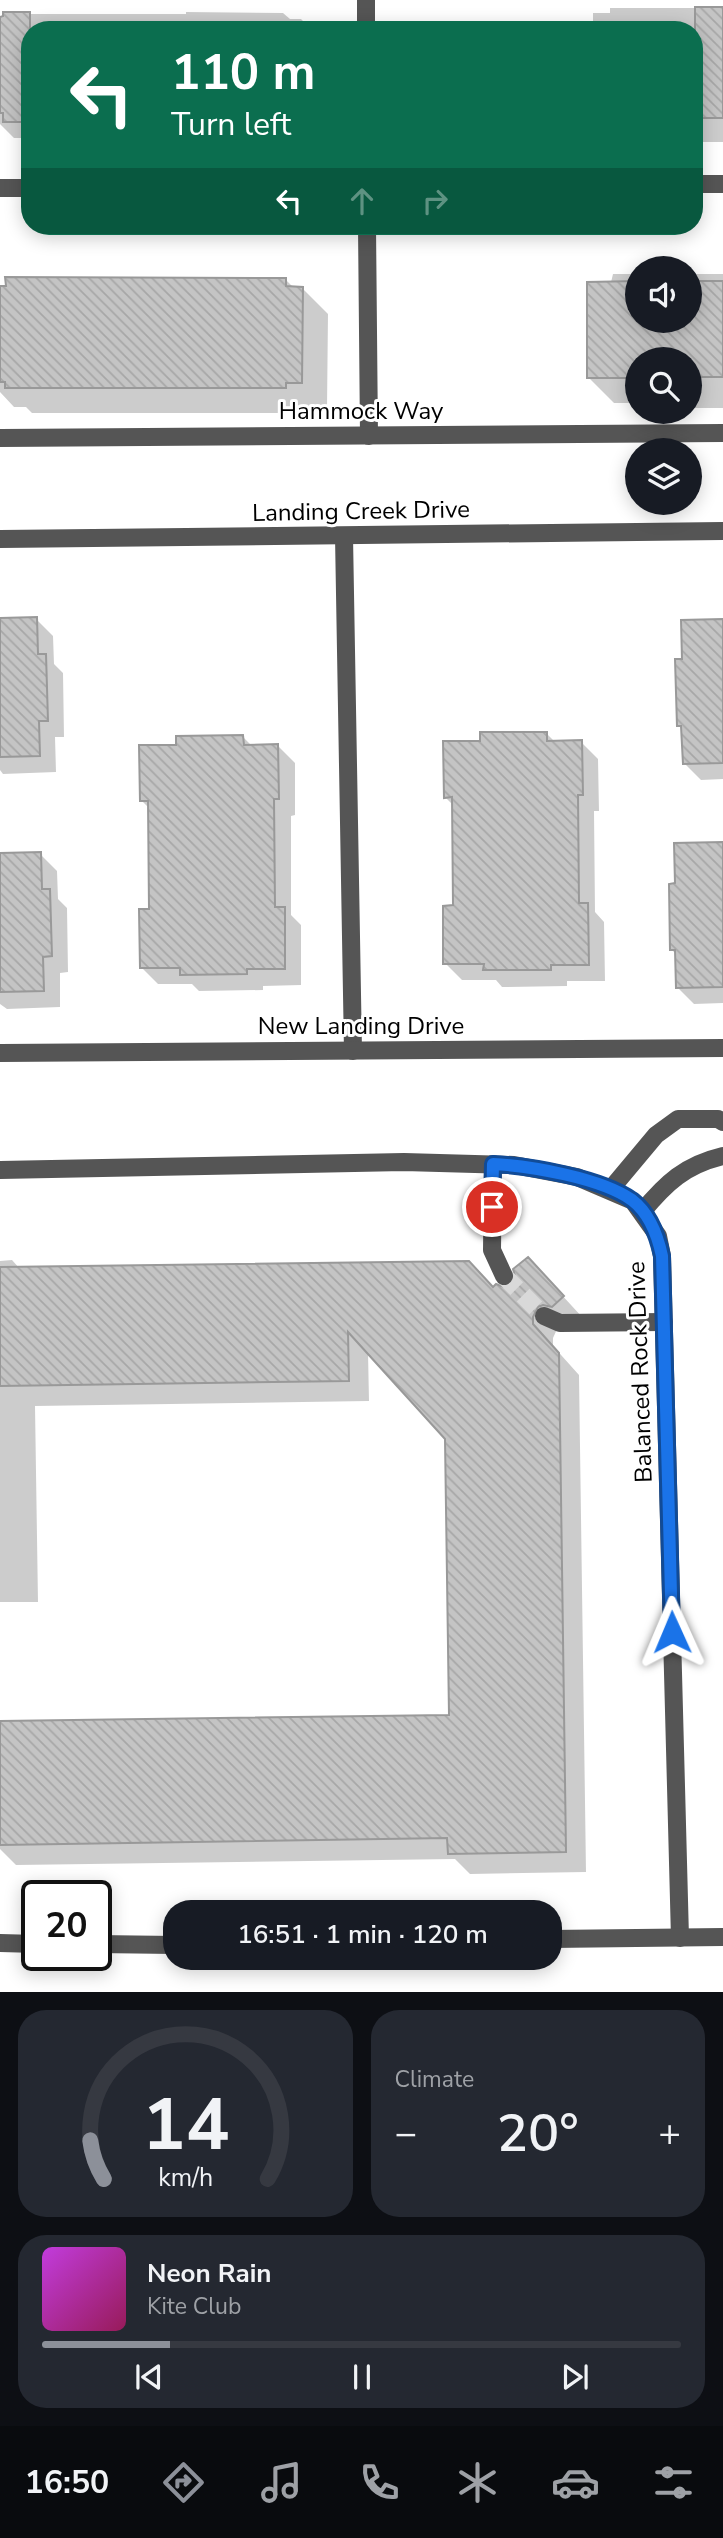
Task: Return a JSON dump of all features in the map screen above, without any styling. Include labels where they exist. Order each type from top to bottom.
[{"type":"lane","points":[[366,0],[366,21]]},
{"type":"lane","points":[[703,184],[723,184]]},
{"type":"lane","points":[[0,188],[21,188]]},
{"type":"lane","points":[[367,235],[369,436]]},
{"type":"lane","name":"Hammock Way","points":[[0,438],[723,433]]},
{"type":"lane","name":"Landing Creek Drive","points":[[0,539],[723,531]]},
{"type":"lane","points":[[344,536],[353,1051]]},
{"type":"lane","name":"New Landing Drive","points":[[0,1054],[723,1048]]},
{"type":"lane","points":[[610,1189],[656,1135],[678,1119],[718,1119],[723,1122]]},
{"type":"lane","points":[[642,1212],[665,1184],[704,1161],[723,1156]]},
{"type":"lane","name":"Balanced Rock Drive","points":[[0,1170],[404,1162],[514,1165],[577,1177],[633,1201],[658,1236],[662,1256],[680,1938]]},
{"type":"lane","points":[[493,1164],[492,1250],[504,1276]]},
{"type":"lane","points":[[544,1316],[560,1323],[664,1322]]},
{"type":"lane","points":[[562,1939],[723,1937]]},
{"type":"lane","points":[[0,1944],[21,1944]]},
{"type":"lane","points":[[112,1944],[163,1945]]},
{"type":"building","points":[[695,7],[723,7],[723,118],[703,118],[703,21],[695,21]]},
{"type":"building","points":[[3,12],[30,12],[30,21],[21,21],[21,122],[3,122],[3,113],[0,113],[0,17]]},
{"type":"building","points":[[5,277],[286,278],[286,286],[303,287],[302,383],[286,383],[286,388],[5,388],[5,382],[0,382],[0,286],[6,286]]},
{"type":"building","points":[[625,281],[625,333],[702,333],[702,281],[723,281],[723,377],[702,377],[702,347],[625,347],[625,378],[587,378],[587,282]]},
{"type":"building","points":[[37,617],[38,654],[46,654],[48,721],[39,721],[40,756],[0,757],[0,618]]},
{"type":"building","points":[[723,619],[723,763],[683,764],[681,726],[677,726],[675,659],[682,659],[681,620]]},
{"type":"building","points":[[480,732],[547,732],[547,741],[582,740],[583,795],[578,795],[579,903],[588,903],[589,965],[551,965],[551,970],[483,970],[484,964],[443,964],[443,906],[453,905],[452,797],[444,798],[443,741],[480,741]]},
{"type":"building","points":[[243,735],[244,745],[278,744],[279,799],[274,799],[275,907],[285,907],[285,969],[247,969],[247,974],[180,975],[180,968],[140,968],[139,909],[149,909],[148,801],[140,801],[139,745],[176,745],[176,736]]},
{"type":"building","points":[[723,842],[723,987],[676,988],[675,950],[670,950],[669,884],[675,883],[674,843]]},
{"type":"building","points":[[41,852],[42,889],[50,889],[52,956],[43,957],[44,991],[0,992],[0,853]]},
{"type":"building","points":[[528,1257],[564,1296],[552,1307],[538,1307],[533,1324],[559,1353],[566,1852],[448,1854],[447,1838],[0,1845],[0,1721],[449,1715],[445,1439],[348,1332],[349,1381],[0,1386],[0,1267],[469,1261],[493,1287],[496,1284],[504,1287],[513,1283],[513,1269]]},
{"type":"tunnel","points":[[504,1276],[544,1316]]},
{"type":"route","points":[[492,1207],[493,1164],[514,1165],[577,1177],[610,1189],[633,1201],[658,1236],[662,1256],[672,1632]]}]
